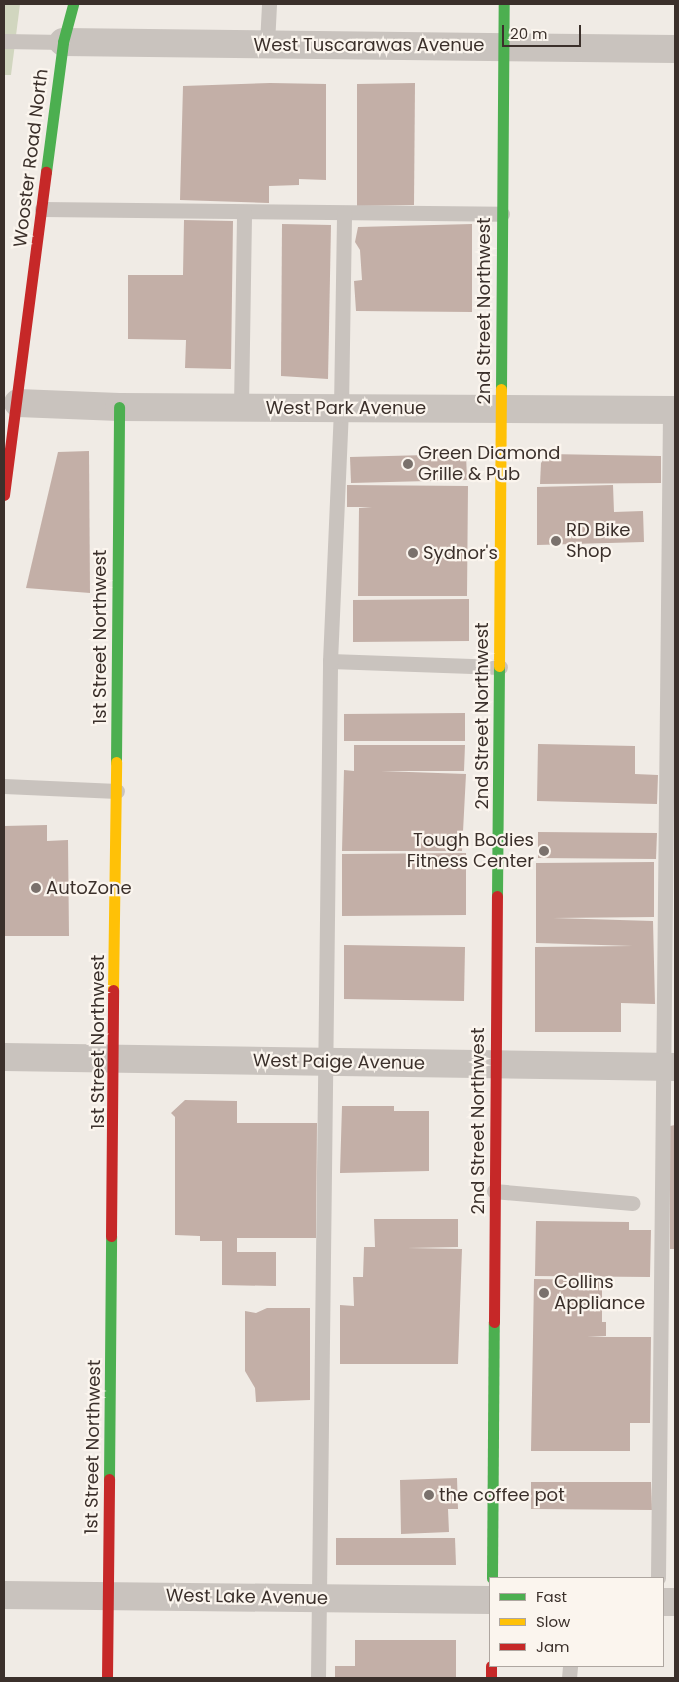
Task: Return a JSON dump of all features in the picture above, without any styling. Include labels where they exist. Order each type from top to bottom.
[{"type":"street","name":"Wooster Road North","points":[[4,495],[11,402],[42,210],[64,42],[73,4]]},
{"type":"street","name":"2nd Street Northwest","points":[[492,1577],[504,4]]},
{"type":"street","name":"West Tuscarawas Avenue","points":[[64,42],[675,49]]},
{"type":"street","name":"West Park Avenue","points":[[11,402],[119,407],[672,410]]},
{"type":"street","name":"1st Street Northwest","points":[[107,1678],[115,1059],[119,407]]},
{"type":"street","name":"West Paige Avenue","points":[[4,1057],[668,1066]]},
{"type":"street","name":"West Lake Avenue","points":[[4,1595],[489,1600]]},
{"type":"lane","points":[[267,44],[269,4]]},
{"type":"lane","points":[[4,41],[64,42]]},
{"type":"lane","points":[[42,210],[502,214]]},
{"type":"lane","points":[[241,407],[244,212]]},
{"type":"lane","points":[[318,1678],[327,1062],[330,661],[341,408],[344,213]]},
{"type":"lane","points":[[658,1577],[668,1066],[672,410]]},
{"type":"lane","points":[[330,661],[500,666]]},
{"type":"lane","points":[[4,786],[117,790]]},
{"type":"lane","points":[[494,1191],[632,1203]]},
{"type":"green space","points":[[4,4],[20,4],[11,75],[4,75]]},
{"type":"building","points":[[270,83],[326,84],[326,180],[299,179],[299,185],[269,186],[269,203],[180,200],[183,86]]},
{"type":"building","points":[[415,83],[414,205],[357,206],[357,84]]},
{"type":"building","points":[[184,220],[233,221],[231,369],[185,368],[186,340],[128,339],[128,275],[183,275]]},
{"type":"building","points":[[282,224],[331,225],[328,379],[281,376]]},
{"type":"building","points":[[472,224],[472,312],[356,311],[354,281],[362,280],[360,250],[355,242],[358,227]]},
{"type":"building","points":[[89,451],[90,593],[26,588],[58,452]]},
{"type":"building","name":"Green Diamond Grille & Pub","points":[[466,454],[467,480],[351,483],[350,457]]},
{"type":"building","points":[[548,454],[661,456],[661,483],[540,484],[541,463]]},
{"type":"building","name":"Sydnor's","points":[[347,485],[468,486],[467,596],[358,596],[359,508],[372,507],[347,507]]},
{"type":"building","points":[[613,485],[614,512],[643,511],[644,542],[537,545],[537,487]]},
{"type":"building","points":[[469,599],[469,641],[353,642],[353,600]]},
{"type":"building","points":[[465,713],[465,741],[344,741],[344,714]]},
{"type":"building","points":[[538,744],[635,746],[635,774],[658,775],[657,804],[537,801]]},
{"type":"building","points":[[354,745],[465,745],[464,771],[381,771],[466,774],[462,851],[342,851],[344,770],[354,771]]},
{"type":"building","name":"AutoZone","points":[[47,825],[47,841],[68,840],[69,936],[4,936],[4,826]]},
{"type":"building","points":[[538,832],[657,833],[656,859],[538,858]]},
{"type":"building","points":[[466,853],[466,915],[342,916],[342,854]]},
{"type":"building","points":[[654,862],[654,917],[553,918],[653,921],[655,1004],[621,1003],[621,1032],[535,1032],[535,947],[633,946],[536,943],[536,863]]},
{"type":"building","points":[[344,945],[465,947],[464,1001],[344,999]]},
{"type":"building","points":[[185,1100],[237,1101],[237,1123],[317,1123],[316,1238],[237,1238],[237,1252],[276,1252],[276,1286],[222,1285],[222,1241],[200,1241],[200,1236],[175,1235],[175,1117],[171,1113]]},
{"type":"building","points":[[342,1106],[394,1106],[394,1111],[429,1111],[429,1171],[340,1173]]},
{"type":"building","points":[[675,1125],[675,1249],[670,1249],[670,1126]]},
{"type":"building","points":[[374,1219],[458,1219],[458,1247],[407,1248],[462,1249],[458,1364],[340,1364],[340,1305],[354,1306],[353,1277],[363,1277],[364,1247],[375,1247]]},
{"type":"building","points":[[536,1221],[629,1222],[629,1230],[651,1230],[650,1277],[535,1276]]},
{"type":"building","points":[[534,1279],[602,1280],[602,1322],[606,1322],[606,1336],[587,1337],[651,1337],[650,1423],[630,1423],[630,1451],[531,1451]]},
{"type":"building","points":[[267,1308],[310,1308],[310,1400],[256,1402],[255,1388],[245,1371],[245,1311],[256,1313]]},
{"type":"building","points":[[457,1478],[458,1509],[448,1509],[449,1532],[401,1534],[400,1480]]},
{"type":"building","points":[[531,1482],[651,1482],[652,1510],[531,1509]]},
{"type":"building","points":[[336,1538],[455,1538],[456,1565],[336,1565]]},
{"type":"building","points":[[355,1640],[456,1640],[456,1678],[335,1678],[335,1666],[355,1666]]},
{"type":"traffic: fast","points":[[46,172],[63,42],[73,4]]},
{"type":"traffic: fast","points":[[501,389],[504,4]]},
{"type":"traffic: fast","points":[[116,762],[119,407]]},
{"type":"traffic: fast","points":[[497,896],[499,666]]},
{"type":"traffic: fast","points":[[109,1479],[111,1236]]},
{"type":"traffic: fast","points":[[492,1577],[494,1322]]},
{"type":"traffic: slow","points":[[499,666],[501,389]]},
{"type":"traffic: slow","points":[[113,990],[116,762]]},
{"type":"traffic: jam","points":[[4,495],[46,172]]},
{"type":"traffic: jam","points":[[494,1322],[497,896]]},
{"type":"traffic: jam","points":[[111,1236],[113,990]]},
{"type":"traffic: jam","points":[[107,1678],[109,1479]]},
{"type":"traffic: jam","points":[[491,1667],[491,1678]]},
{"type":"place","name":"Green Diamond Grille & Pub","points":[[408,464]]},
{"type":"place","name":"RD Bike Shop","points":[[556,541]]},
{"type":"place","name":"Sydnor's","points":[[413,553]]},
{"type":"place","name":"Tough Bodies Fitness Center","points":[[544,851]]},
{"type":"place","name":"AutoZone","points":[[36,888]]},
{"type":"place","name":"Collins Appliance","points":[[544,1293]]},
{"type":"place","name":"the coffee pot","points":[[429,1495]]}]
